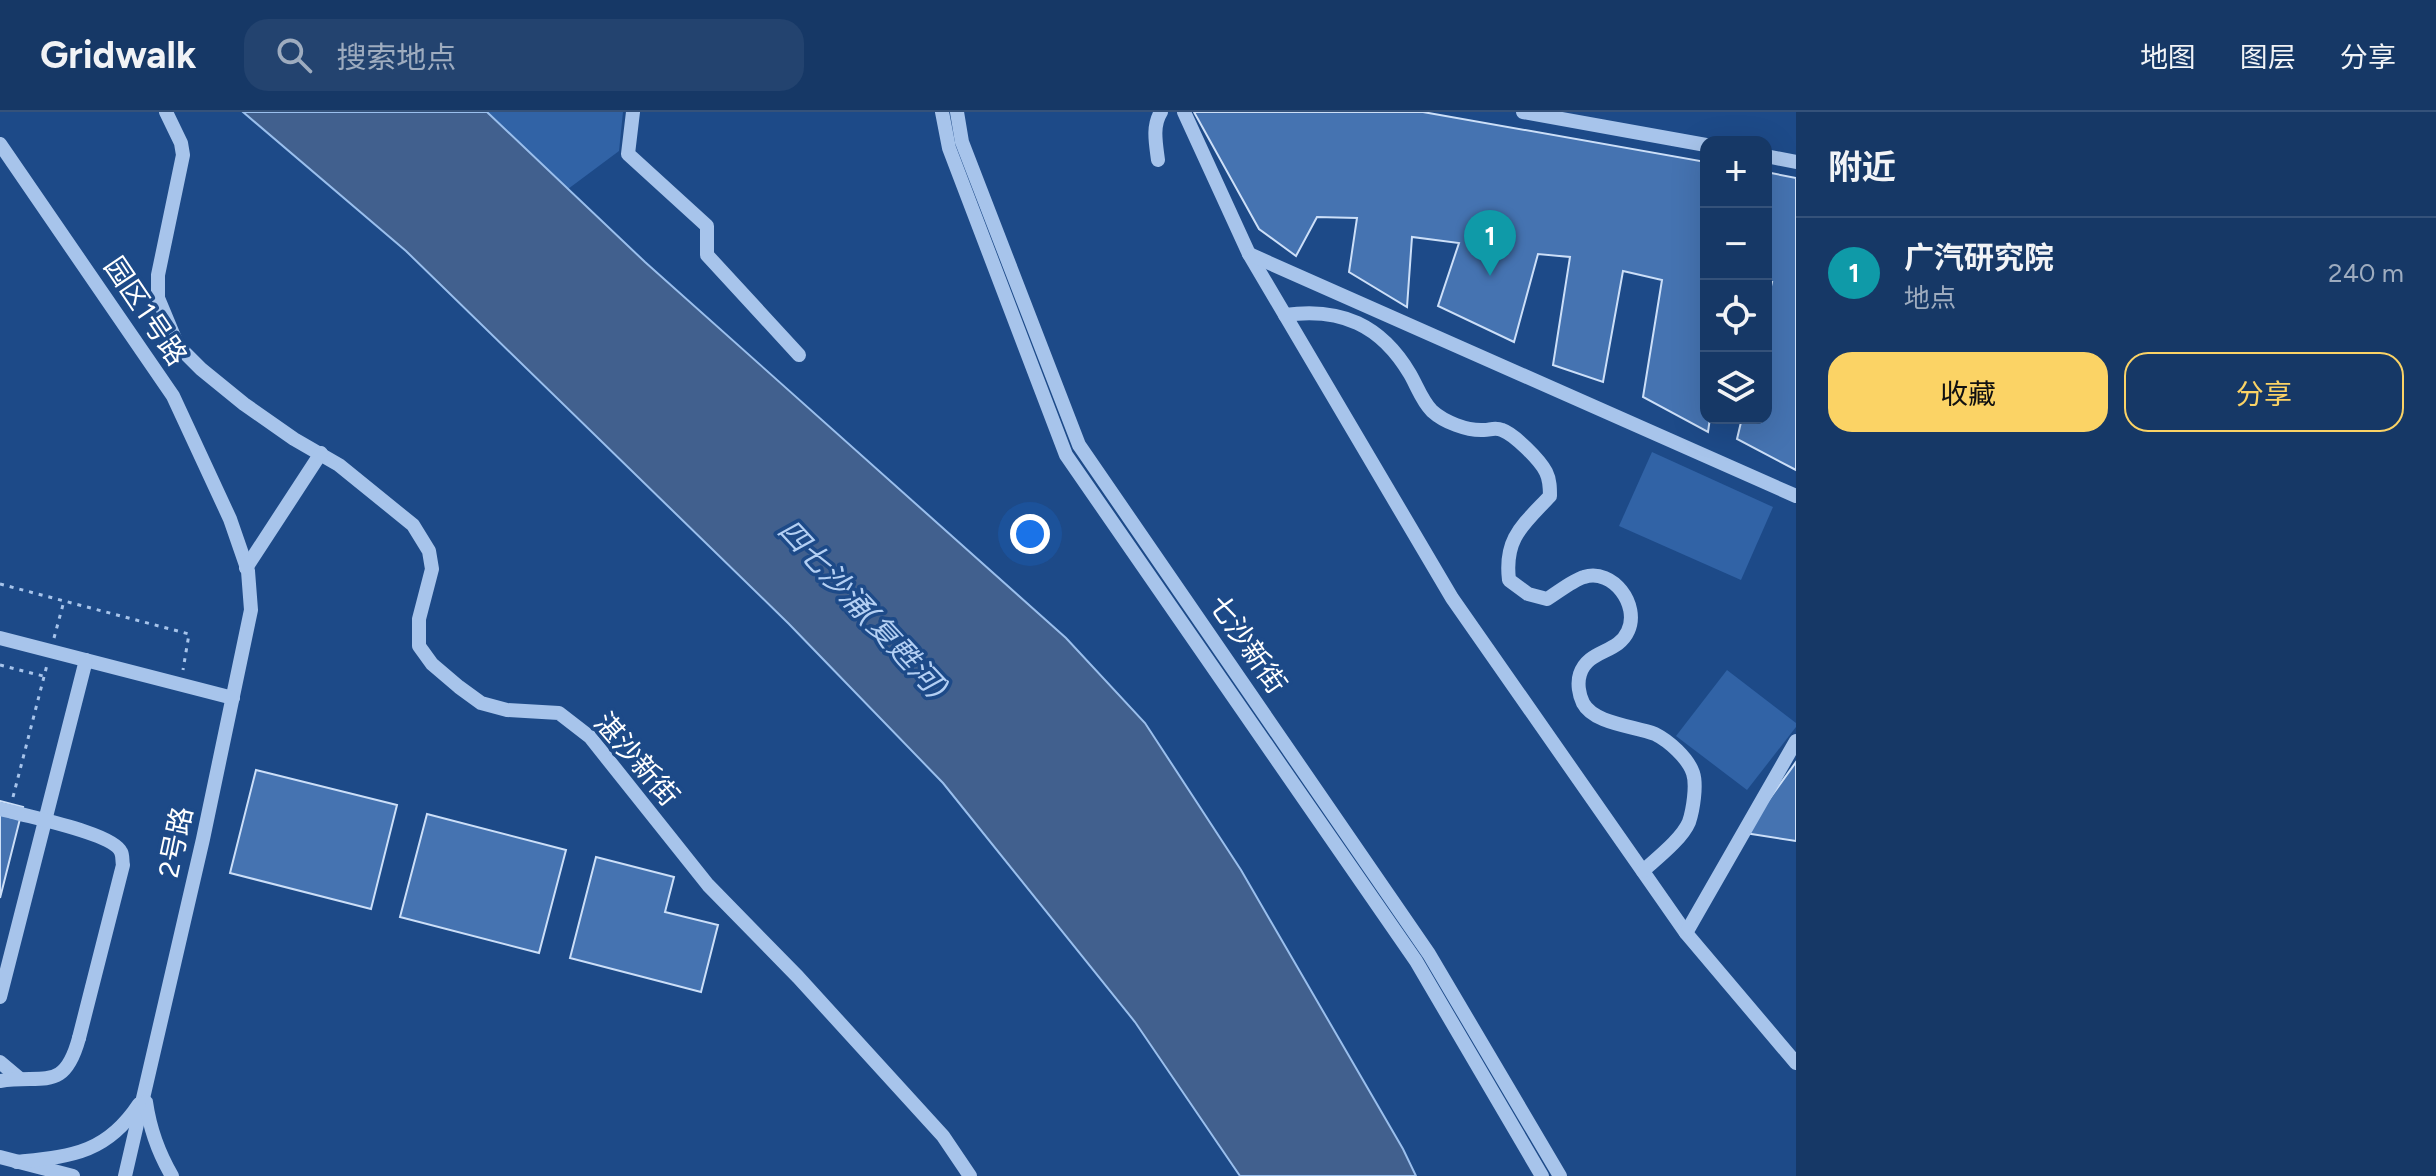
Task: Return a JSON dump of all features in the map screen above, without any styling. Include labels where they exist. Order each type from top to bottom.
[{"type":"street","name":"湛沙新街","points":[[166,112],[181,143],[183,155],[158,275],[158,298],[178,346],[201,369],[273,425],[359,480],[413,525],[429,551],[432,569],[419,619],[419,646],[432,664],[481,703],[507,710],[559,713],[590,737],[708,885],[798,977],[933,1125],[970,1176]]},
{"type":"street","points":[[633,112],[628,154],[707,226],[707,255],[799,355]]},
{"type":"street","name":"七沙新街","points":[[942,112],[949,148],[1066,455],[1416,961],[1542,1176]]},
{"type":"street","name":"七沙新街","points":[[957,112],[962,142],[1079,445],[1429,954],[1560,1176]]},
{"type":"street","points":[[1158,160],[1155,129],[1161,112]]},
{"type":"street","points":[[1184,112],[1249,254],[1452,598],[1686,933],[1796,1063]]},
{"type":"street","points":[[1523,112],[1700,144]]},
{"type":"street","name":"园区1号路","points":[[0,144],[173,396],[230,519]]},
{"type":"street","points":[[1772,157],[1796,162]]},
{"type":"street","points":[[1249,254],[1796,496]]},
{"type":"street","points":[[1285,315],[1304,312],[1339,316],[1374,330],[1409,371],[1432,410],[1466,428],[1504,430],[1546,471],[1550,496],[1512,538],[1507,563],[1509,580],[1528,594],[1547,599],[1584,577],[1606,577],[1618,586],[1627,599],[1632,616],[1628,631],[1619,644],[1595,655],[1586,663],[1579,676],[1579,693],[1585,707],[1601,718],[1656,735],[1677,750],[1694,775],[1688,823],[1643,871]]},
{"type":"street","points":[[246,568],[321,453]]},
{"type":"street","name":"2号路","points":[[125,1176],[251,610],[248,571],[230,519]]},
{"type":"street","points":[[0,638],[233,698]]},
{"type":"street","points":[[0,997],[86,660]]},
{"type":"street","points":[[1686,933],[1796,741]]},
{"type":"street","points":[[0,1081],[52,1079],[73,1061],[123,865],[121,851],[111,841],[8,808]]},
{"type":"street","points":[[0,1062],[19,1078]]},
{"type":"street","points":[[17,1162],[71,1156],[108,1139],[127,1123],[145,1094]]},
{"type":"street","points":[[145,1094],[150,1129],[159,1155],[172,1176]]},
{"type":"street","points":[[0,1157],[73,1176]]},
{"type":"street","points":[[17,1162],[42,1176]]},
{"type":"path","points":[[0,584],[189,634],[181,685]]},
{"type":"path","points":[[8,808],[64,601]]},
{"type":"path","points":[[0,665],[44,677]]},
{"type":"shaded area","points":[[487,112],[623,112],[619,151],[568,189]]},
{"type":"shaded area","points":[[1652,452],[1773,507],[1741,580],[1619,526]]},
{"type":"shaded area","points":[[1727,670],[1796,723],[1747,790],[1676,736]]},
{"type":"water","name":"四七沙涌(复甦河)","points":[[243,112],[487,112],[645,262],[1066,638],[1145,723],[1241,870],[1416,1176],[1240,1176],[1135,1022],[943,783],[789,624],[406,251]]},
{"type":"building","points":[[1194,112],[1423,112],[1700,161],[1700,424],[1709,424],[1708,432],[1643,397],[1662,280],[1623,271],[1603,382],[1553,365],[1570,257],[1538,254],[1514,342],[1438,306],[1459,243],[1412,237],[1407,307],[1349,272],[1357,218],[1317,217],[1296,256],[1259,229]]},
{"type":"building","points":[[1772,173],[1796,178],[1796,470],[1737,439],[1741,424],[1772,424]]},
{"type":"building","points":[[1796,762],[1796,841],[1745,833]]},
{"type":"building","points":[[256,770],[397,805],[371,909],[230,873]]},
{"type":"building","points":[[0,801],[23,807],[0,898]]},
{"type":"building","points":[[427,814],[566,850],[539,953],[400,917]]},
{"type":"building","points":[[596,857],[674,877],[665,912],[718,925],[701,992],[570,958]]},
{"type":"place","name":"广汽研究院","points":[[1490,276]]}]
